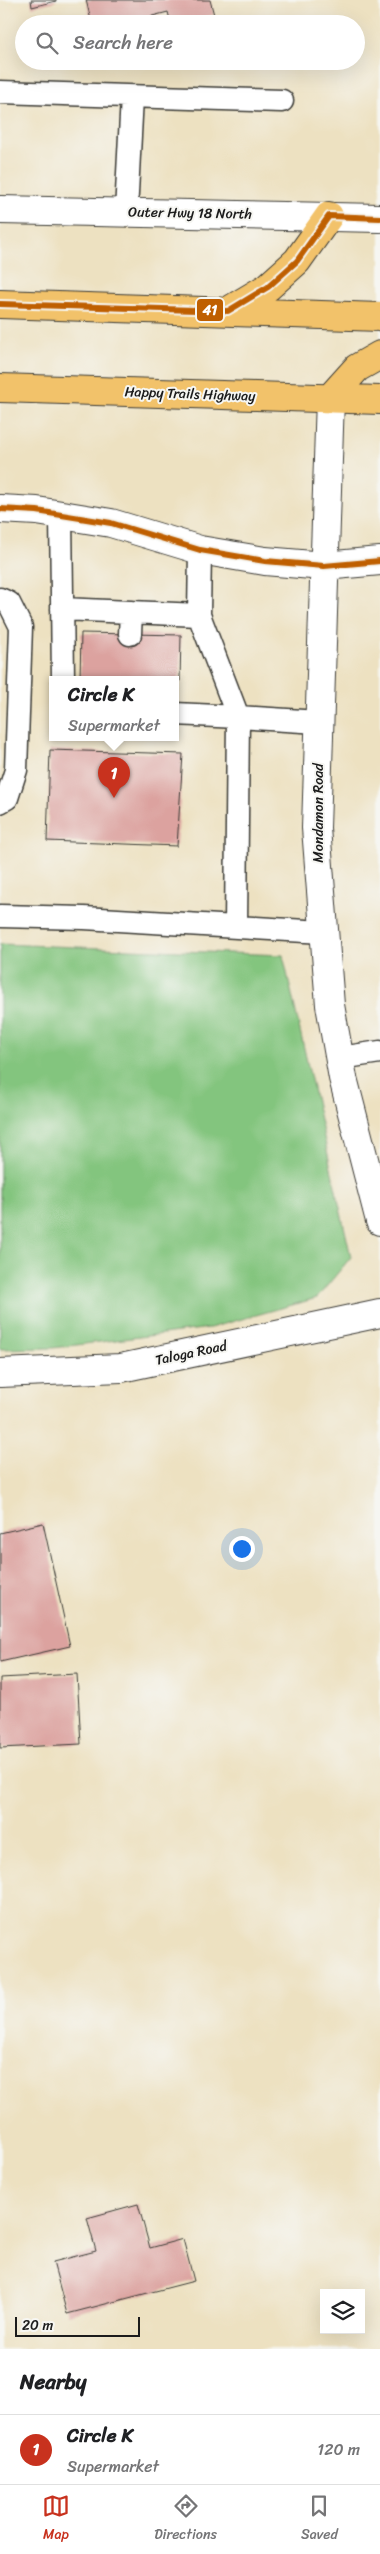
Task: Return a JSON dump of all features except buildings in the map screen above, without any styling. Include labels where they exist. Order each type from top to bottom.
[{"type":"main road","points":[[228,311],[268,287],[286,272],[297,261],[329,216]]},
{"type":"main road","points":[[0,304],[380,317]]},
{"type":"main road","points":[[330,398],[357,368],[380,356]]},
{"type":"main road","name":"Happy Trails Highway","points":[[0,388],[380,400]]},
{"type":"street","name":"Outer Hwy 18 North","points":[[0,210],[380,218]]},
{"type":"street","name":"Mondamon Road","points":[[330,398],[316,828],[330,1006],[340,1058],[380,1221]]},
{"type":"street","points":[[0,508],[111,523],[200,550],[264,561],[324,566],[380,560]]},
{"type":"street","name":"Taloga Road","points":[[0,1373],[122,1368],[380,1313]]},
{"type":"lane","points":[[0,92],[132,98],[282,101]]},
{"type":"lane","points":[[126,212],[132,98]]},
{"type":"lane","points":[[61,515],[63,676]]},
{"type":"lane","points":[[200,550],[199,615],[238,717],[236,927]]},
{"type":"lane","points":[[0,599],[9,603],[21,627],[16,770],[6,798],[0,802]]},
{"type":"lane","points":[[62,609],[130,623],[199,615]]},
{"type":"lane","points":[[179,714],[319,722]]},
{"type":"lane","points":[[0,916],[84,918],[323,932]]},
{"type":"lane","points":[[340,1058],[380,1052]]},
{"type":"green space","points":[[0,944],[283,955],[351,1257],[317,1298],[210,1328],[53,1348],[0,1349]]},
{"type":"transit line","name":"41","points":[[0,304],[228,311],[268,287],[297,261],[329,216],[380,218]]},
{"type":"transit line","name":"41","points":[[0,509],[37,511],[111,523],[200,550],[265,561],[324,566],[380,561]]},
{"type":"place","name":"Circle K","points":[[114,798]]}]
